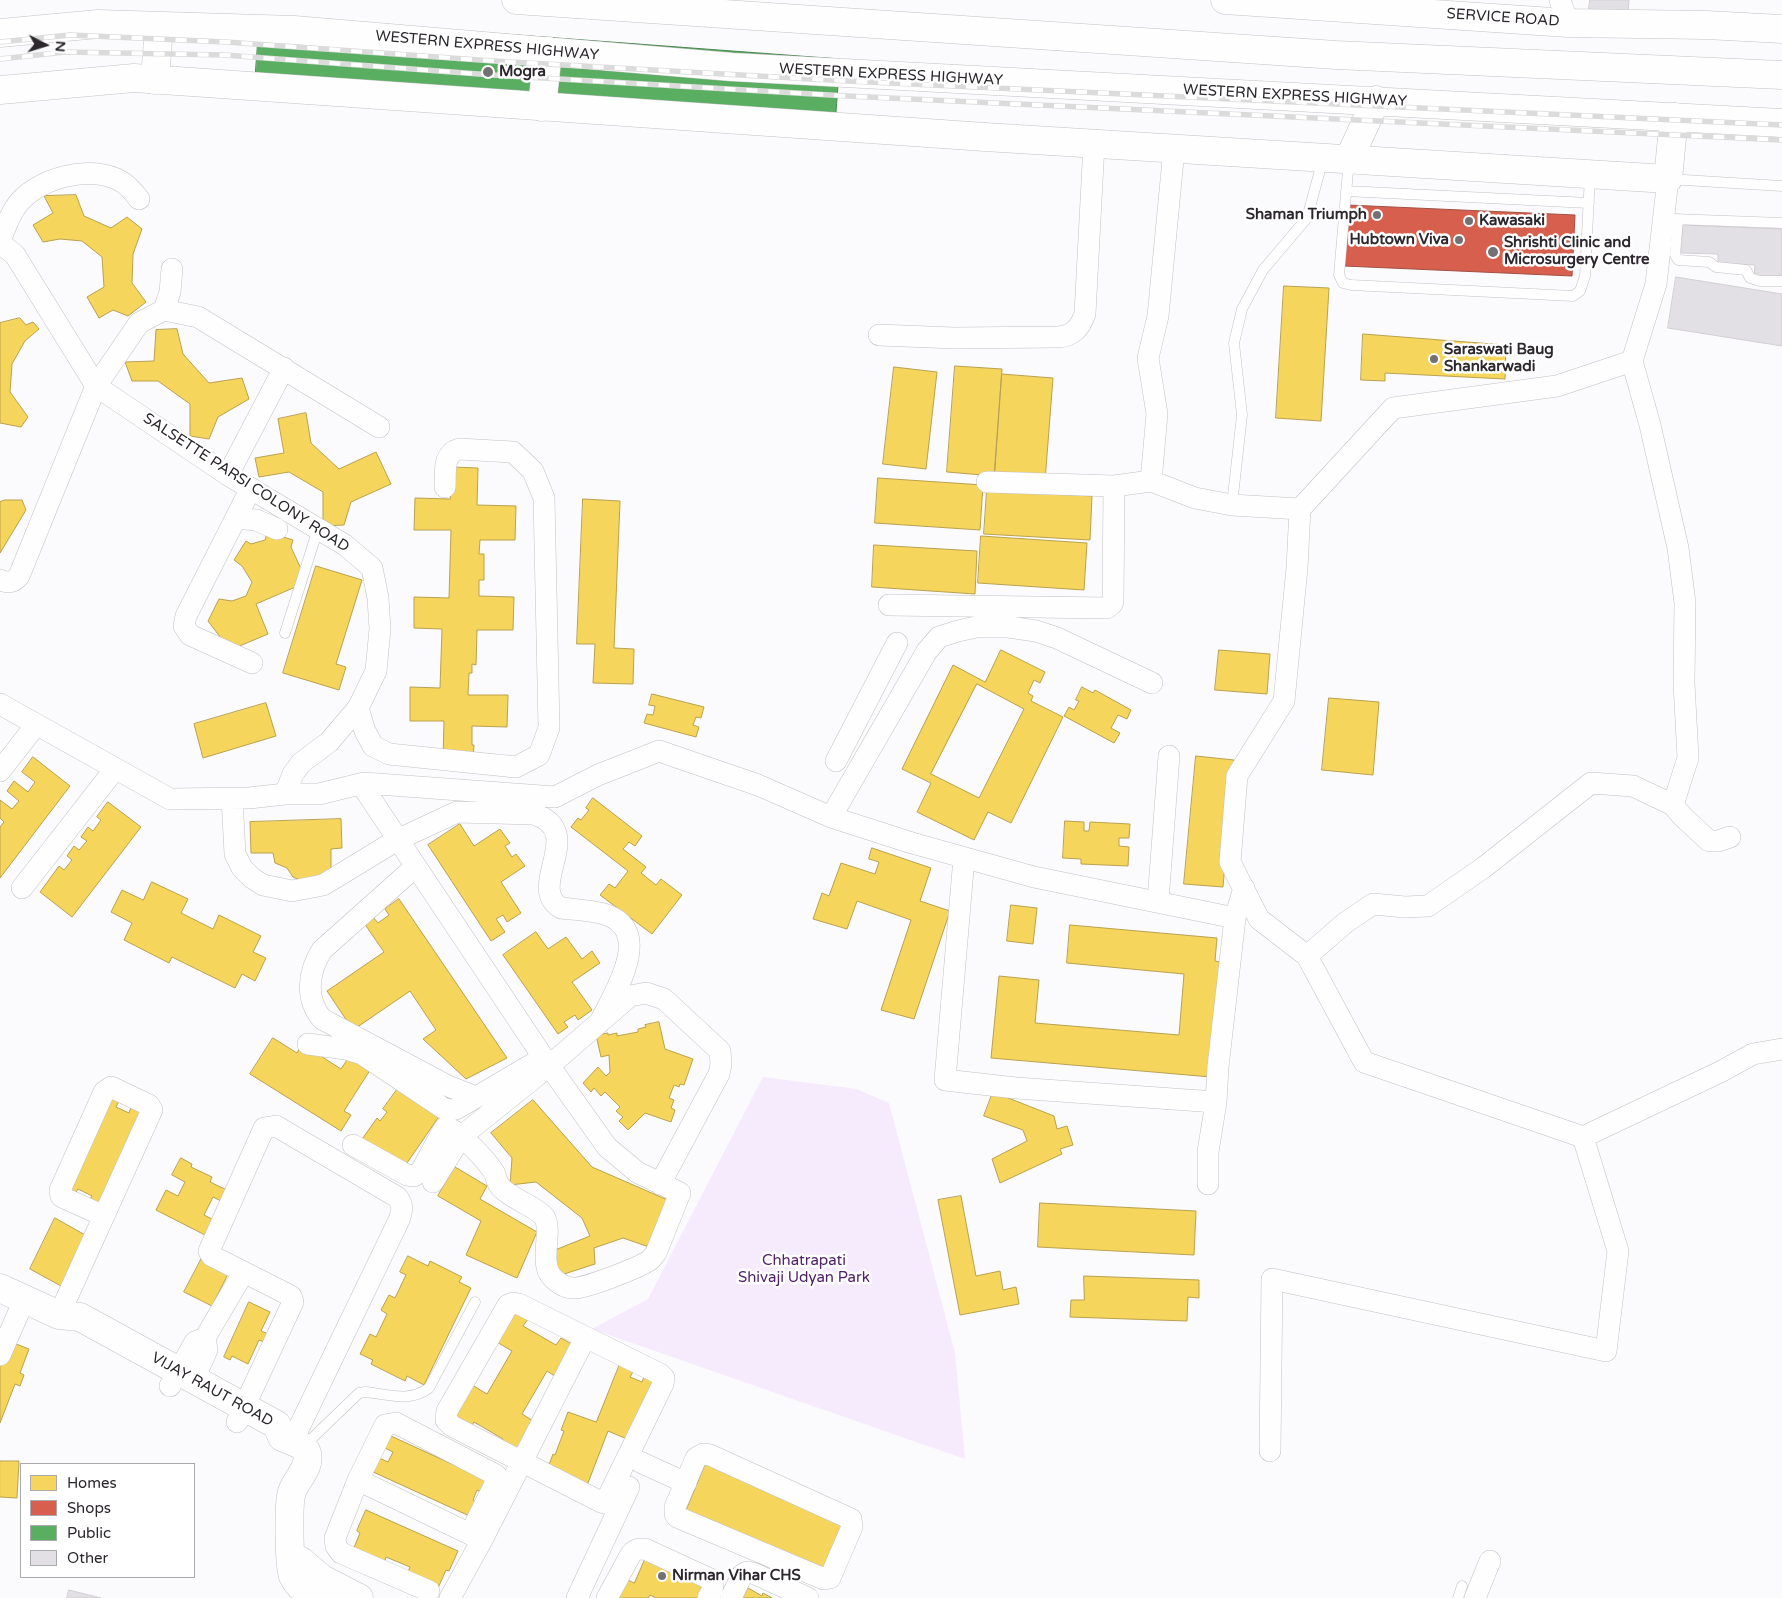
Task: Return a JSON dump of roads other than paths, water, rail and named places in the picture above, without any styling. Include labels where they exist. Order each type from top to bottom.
[{"type":"main road","points":[[516,0],[1336,55],[1782,75]]},
{"type":"main road","name":"SERVICE ROAD","points":[[1225,0],[1564,11],[1706,25],[1782,29]]},
{"type":"main road","name":"WESTERN EXPRESS HIGHWAY","points":[[0,33],[98,24],[294,30],[732,66],[1782,123]]},
{"type":"main road","points":[[155,80],[159,26]]},
{"type":"main road","points":[[542,107],[548,51]]},
{"type":"main road","points":[[0,90],[134,78],[1094,144],[1668,179],[1674,117]]},
{"type":"main road","points":[[1336,159],[1376,100]]},
{"type":"main road","name":"VIJAY RAUT ROAD","points":[[0,1288],[59,1315],[80,1317],[181,1378],[240,1410],[277,1425],[293,1442]]},
{"type":"main road","points":[[293,1442],[307,1453],[307,1466],[290,1496],[289,1519],[296,1559],[292,1574],[301,1588],[319,1598]]},
{"type":"main road","points":[[296,1559],[322,1579],[359,1598]]},
{"type":"street","points":[[879,335],[954,338],[1058,337],[1075,332],[1081,325],[1085,314],[1094,144]]},
{"type":"street","points":[[1151,481],[1157,414],[1148,358],[1158,316],[1174,149]]},
{"type":"street","points":[[0,241],[15,207],[29,193],[58,178],[74,174],[90,174],[114,178],[128,186],[138,199]]},
{"type":"street","points":[[1668,179],[1671,219],[1656,284],[1632,361],[1650,425],[1678,548],[1685,603],[1684,683],[1688,758],[1672,805]]},
{"type":"street","name":"SALSETTE PARSI COLONY ROAD","points":[[0,241],[15,255],[96,386],[228,475],[345,544],[372,568],[378,598],[380,629],[376,671],[358,708],[329,742],[301,763],[293,774],[285,794]]},
{"type":"street","points":[[164,310],[170,292],[172,269]]},
{"type":"street","points":[[0,580],[15,581],[19,576],[96,386],[139,323],[164,310],[198,317],[379,427]]},
{"type":"street","points":[[1632,361],[1557,386],[1393,408],[1300,509],[1297,568],[1284,701],[1237,776],[1230,862],[1259,919],[1307,956],[1364,1062],[1583,1137],[1712,1076],[1753,1054],[1782,1049]]},
{"type":"street","points":[[228,475],[284,368]]},
{"type":"street","points":[[358,708],[364,731],[373,746],[389,754],[516,767],[539,755],[549,728],[544,498],[533,471],[514,452],[459,449],[452,451],[447,458],[444,487]]},
{"type":"street","points":[[987,482],[1114,486],[1151,481],[1195,498],[1232,505],[1300,509]]},
{"type":"street","points":[[889,605],[1107,608],[1112,604],[1114,486]]},
{"type":"street","points":[[250,488],[186,616],[184,626],[190,635],[252,663]]},
{"type":"street","points":[[236,518],[256,520],[277,529]]},
{"type":"street","points":[[831,817],[927,651],[939,638],[976,627],[1008,627],[1036,630],[1152,683]]},
{"type":"street","points":[[836,761],[897,643]]},
{"type":"street","points":[[868,700],[891,712]]},
{"type":"street","points":[[0,704],[170,799],[249,798],[285,794],[319,794],[361,784],[555,797],[598,775],[659,751],[758,785],[831,817],[912,843],[1099,892],[1158,901],[1235,918]]},
{"type":"street","points":[[0,771],[36,725]]},
{"type":"street","points":[[1158,901],[1169,756]]},
{"type":"street","points":[[22,888],[114,769]]},
{"type":"street","points":[[1307,956],[1346,923],[1373,904],[1406,908],[1428,906],[1483,868],[1591,783],[1633,786],[1672,805],[1709,840],[1718,841],[1730,837]]},
{"type":"street","points":[[352,1145],[411,1176],[421,1171],[445,1128],[450,1128],[463,1136],[491,1169],[502,1188],[543,1216],[547,1225],[546,1262],[548,1272],[557,1282],[571,1288],[592,1284],[654,1258],[680,1193],[637,1172],[606,1148],[415,867],[361,784]]},
{"type":"street","points":[[232,798],[235,854],[242,868],[252,878],[264,885],[292,891],[323,885],[398,840],[457,812],[534,814],[550,821],[554,825],[557,834],[557,846],[549,884],[552,898],[556,905],[561,908],[608,915],[622,925],[628,935],[630,946],[628,960],[600,1022]]},
{"type":"street","points":[[964,858],[945,1080],[1016,1088],[1216,1102]]},
{"type":"street","points":[[415,867],[322,950],[315,961],[312,973],[311,995],[313,1006],[322,1019],[448,1086],[476,1097]]},
{"type":"street","points":[[1208,1184],[1208,1152],[1216,1102],[1218,1067],[1235,918],[1244,888]]},
{"type":"street","points":[[433,1182],[463,1136],[546,1061],[600,1022],[630,996],[646,993],[664,999],[720,1051],[722,1064],[719,1074],[660,1184]]},
{"type":"street","points":[[308,1044],[346,1048],[362,1054],[446,1110],[452,1110],[546,1061]]},
{"type":"street","points":[[59,1315],[104,1216],[152,1110],[149,1105],[111,1087],[104,1092],[60,1190],[61,1196],[64,1198],[104,1216]]},
{"type":"street","points":[[240,1410],[293,1302],[291,1296],[212,1256],[209,1251],[264,1128],[276,1126],[397,1197],[402,1202],[399,1220],[293,1442]]},
{"type":"street","points":[[1270,1451],[1272,1279],[1606,1351],[1618,1251],[1583,1137]]},
{"type":"street","points":[[181,1378],[194,1342],[205,1338],[238,1279],[282,1305],[240,1410]]},
{"type":"street","points":[[0,1355],[25,1298]]},
{"type":"street","points":[[510,1304],[519,1304],[585,1338],[660,1374],[664,1378],[664,1384],[605,1503],[521,1463],[452,1426],[446,1420],[447,1411],[510,1304]]},
{"type":"street","points":[[476,1537],[521,1463],[585,1338]]},
{"type":"street","points":[[577,1598],[678,1383]]},
{"type":"street","points":[[429,1591],[341,1553],[338,1550],[335,1538],[358,1480],[382,1428],[388,1424],[396,1424],[496,1475],[496,1482],[476,1537],[450,1598]]},
{"type":"street","points":[[702,1454],[710,1455],[849,1518],[852,1522],[852,1527],[832,1576],[829,1579],[824,1579],[680,1520],[675,1514],[675,1507],[686,1483],[696,1458],[702,1454]]},
{"type":"street","points":[[640,1462],[686,1483]]},
{"type":"street","points":[[358,1480],[476,1537]]},
{"type":"street","points":[[607,1598],[631,1554],[637,1549],[645,1549],[710,1578],[713,1590],[708,1598]]},
{"type":"street","points":[[1469,1592],[1490,1561]]},
{"type":"street","points":[[731,1598],[742,1575],[747,1572],[808,1598]]},
{"type":"lane","points":[[1336,159],[1346,191],[1339,275],[1343,283],[1351,285],[1573,296],[1580,290],[1583,284],[1590,174]]},
{"type":"lane","points":[[1232,505],[1242,415],[1234,343],[1242,310],[1263,270],[1307,218],[1336,159]]},
{"type":"lane","points":[[1668,179],[1782,186]]},
{"type":"lane","points":[[1346,191],[1589,203]]},
{"type":"lane","points":[[1782,223],[1671,219],[1675,255],[1678,260],[1709,262],[1716,267],[1746,270],[1750,278],[1760,281],[1782,281]]},
{"type":"lane","points":[[286,633],[318,529]]},
{"type":"lane","points":[[293,1442],[359,1393],[412,1396],[428,1388],[475,1302]]},
{"type":"lane","points":[[1458,1598],[1469,1592]]},
{"type":"railway","points":[[0,42],[70,35],[226,42],[494,61],[847,81],[1782,125]]},
{"type":"railway","points":[[0,59],[65,52],[225,55],[492,75],[847,96],[1782,140]]},
{"type":"place","name":"Mogra","points":[[488,72]]},
{"type":"place","name":"Shaman Triumph","points":[[1377,215]]},
{"type":"place","name":"Kawasaki","points":[[1469,221]]},
{"type":"place","name":"Hubtown Viva","points":[[1459,240]]},
{"type":"place","name":"Shrishti Clinic and Microsurgery Centre","points":[[1493,252]]},
{"type":"place","name":"Saraswati Baug Shankarwadi","points":[[1434,359]]},
{"type":"place","name":"Nirman Vihar CHS","points":[[662,1576]]},
{"type":"park label","name":"Chhatrapati Shivaji Udyan Park","points":[[804,1270]]}]
